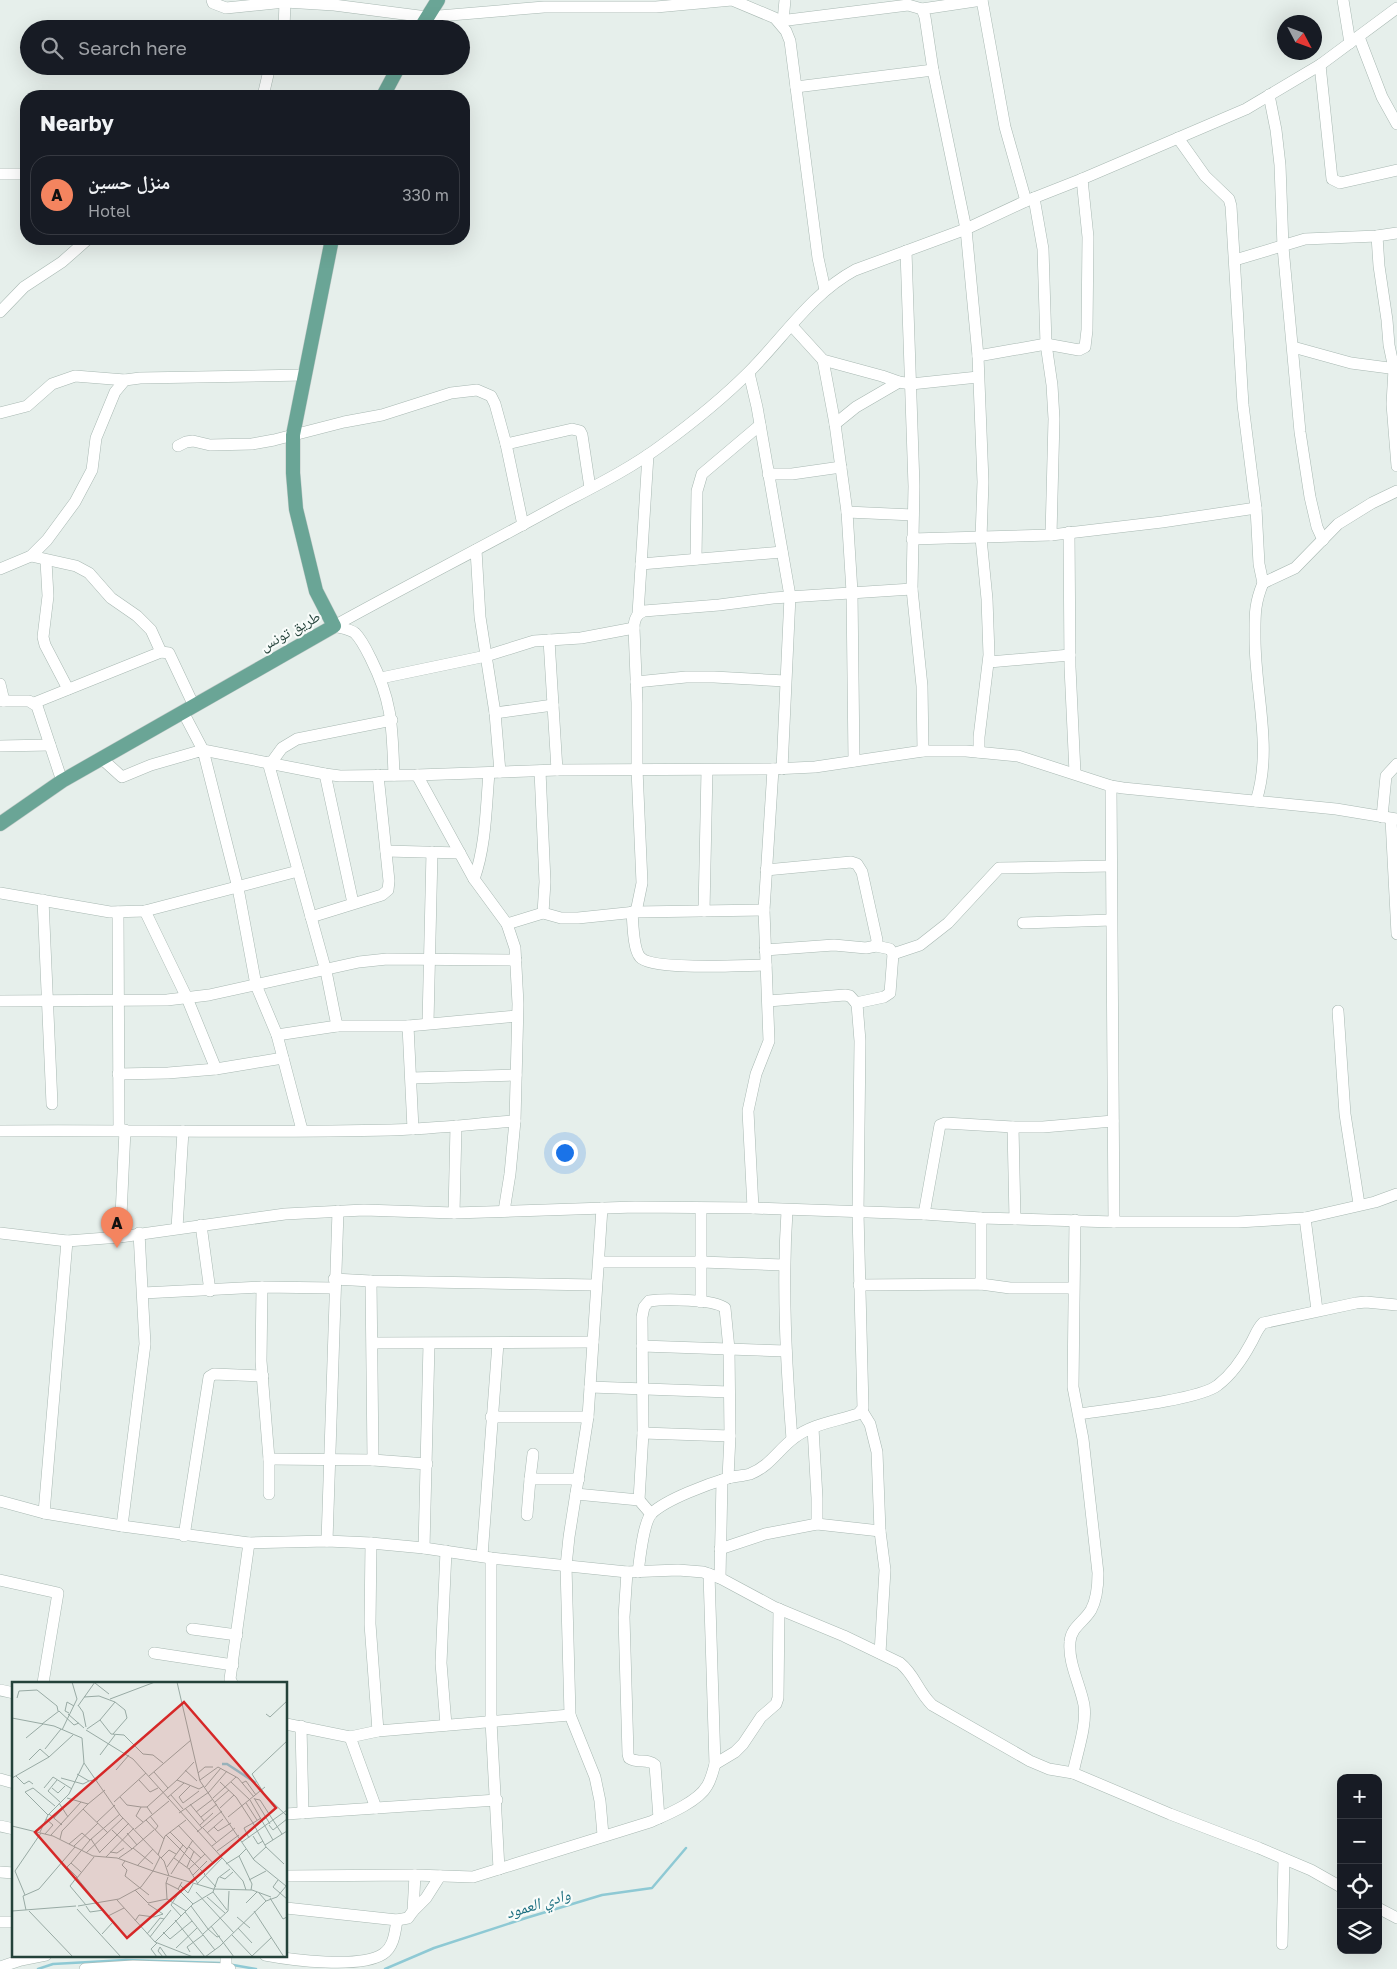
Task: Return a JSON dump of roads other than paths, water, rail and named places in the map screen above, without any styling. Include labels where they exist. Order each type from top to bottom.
[{"type":"main road","points":[[425,20],[438,0]]},
{"type":"main road","points":[[386,90],[394,75]]},
{"type":"main road","name":"طريق تونس","points":[[0,824],[62,781],[334,626],[316,591],[296,510],[293,436],[331,245]]},
{"type":"street","points":[[212,0],[213,4],[226,8],[286,2],[360,4],[413,20]]},
{"type":"street","points":[[442,20],[544,4],[656,7],[732,0],[781,21],[908,5],[922,9],[982,0],[1005,127],[1030,199],[1043,249],[1046,344],[1052,386],[1055,438],[1051,535]]},
{"type":"street","points":[[785,0],[781,21],[790,41],[818,258],[825,290]]},
{"type":"street","points":[[1343,0],[1354,40],[1397,124]]},
{"type":"street","points":[[285,20],[286,2]]},
{"type":"street","points":[[334,626],[523,525],[662,445],[712,406],[749,372],[832,283],[855,270],[966,229],[1030,199],[1082,179],[1246,109],[1320,65],[1397,8]]},
{"type":"street","points":[[922,9],[966,229],[978,356],[982,472],[981,538],[987,599],[989,662],[983,702],[979,752]]},
{"type":"street","points":[[1320,65],[1332,179],[1340,183],[1397,170]]},
{"type":"street","points":[[796,87],[933,70]]},
{"type":"street","points":[[265,90],[268,75]]},
{"type":"street","points":[[1269,95],[1280,165],[1283,247],[1300,432],[1317,527],[1323,540]]},
{"type":"street","points":[[1178,138],[1205,176],[1229,199],[1233,216],[1243,404],[1263,583],[1255,603],[1255,660],[1263,765],[1256,801]]},
{"type":"street","points":[[0,174],[20,174]]},
{"type":"street","points":[[978,356],[1046,344],[1079,350],[1084,349],[1086,345],[1088,237],[1082,179]]},
{"type":"street","points":[[1234,260],[1305,239],[1377,236],[1397,233]]},
{"type":"street","points":[[1377,236],[1389,346],[1395,369],[1392,404],[1397,466]]},
{"type":"street","points":[[0,312],[24,287],[62,262],[81,245]]},
{"type":"street","points":[[906,251],[911,384],[912,589],[922,686],[923,751]]},
{"type":"street","points":[[792,326],[823,360],[835,424],[846,512],[852,592],[854,761]]},
{"type":"street","points":[[1293,347],[1351,363],[1395,369]]},
{"type":"street","points":[[823,360],[911,384],[978,377]]},
{"type":"street","points":[[749,372],[790,596],[778,769],[766,870],[764,910],[768,1041],[756,1074],[748,1111],[753,1208]]},
{"type":"street","points":[[0,413],[27,406],[52,384],[75,376],[125,380],[140,378],[306,375]]},
{"type":"street","points":[[0,570],[31,556],[47,540],[80,494],[92,470],[96,438],[99,430],[115,392],[125,380]]},
{"type":"street","points":[[835,424],[856,407],[899,382]]},
{"type":"street","points":[[178,446],[193,441],[210,445],[252,444],[382,414],[451,393],[476,390],[490,396],[495,404],[506,444],[523,525]]},
{"type":"street","points":[[696,559],[697,491],[701,476],[760,425]]},
{"type":"street","points":[[506,444],[577,429],[582,435],[590,488]]},
{"type":"street","points":[[648,454],[638,614],[634,621],[636,769],[642,884],[634,912],[636,949],[644,961],[664,966],[766,965]]},
{"type":"street","points":[[768,474],[792,474],[841,467]]},
{"type":"street","points":[[1263,583],[1295,568],[1338,524],[1372,503],[1397,491]]},
{"type":"street","points":[[912,539],[1051,535],[1162,522],[1256,508]]},
{"type":"street","points":[[846,512],[913,515]]},
{"type":"street","points":[[1069,532],[1070,655],[1075,773]]},
{"type":"street","points":[[474,878],[478,867],[495,772],[494,713],[480,617],[476,550]]},
{"type":"street","points":[[641,564],[782,552]]},
{"type":"street","points":[[31,556],[46,561],[76,566],[88,573],[111,598],[137,616],[151,630],[161,652]]},
{"type":"street","points":[[46,561],[48,596],[43,637],[45,645],[68,689]]},
{"type":"street","points":[[638,614],[644,611],[790,596],[912,589]]},
{"type":"street","points":[[334,626],[354,632],[366,648],[381,678],[392,720],[394,775]]},
{"type":"street","points":[[381,678],[486,656],[534,642],[581,638],[634,628]]},
{"type":"street","points":[[550,640],[557,770]]},
{"type":"street","points":[[34,703],[161,652],[169,653],[204,750],[238,888],[256,985],[277,1035],[302,1130]]},
{"type":"street","points":[[989,662],[1070,655]]},
{"type":"street","points":[[636,682],[686,677],[785,681]]},
{"type":"street","points":[[0,684],[2,701],[23,700],[34,703],[38,708],[62,781]]},
{"type":"street","points":[[494,713],[554,705]]},
{"type":"street","points":[[269,763],[282,748],[297,739],[392,720]]},
{"type":"street","points":[[0,746],[50,745]]},
{"type":"street","points":[[101,758],[122,778],[151,765],[204,750],[325,774],[378,775],[557,770],[778,769],[923,751],[979,752],[1018,756],[1075,773],[1110,786],[1336,809],[1390,818]]},
{"type":"street","points":[[269,763],[326,970],[337,1026]]},
{"type":"street","points":[[1397,764],[1386,776],[1397,934]]},
{"type":"street","points":[[704,911],[707,770]]},
{"type":"street","points":[[540,771],[545,882],[543,913]]},
{"type":"street","points":[[325,774],[353,903]]},
{"type":"street","points":[[311,917],[382,895],[388,890],[378,775]]},
{"type":"street","points":[[417,775],[474,878],[507,924],[512,935],[516,960],[517,1016],[515,1121],[504,1211]]},
{"type":"street","points":[[1110,786],[1114,1222]]},
{"type":"street","points":[[386,850],[460,854]]},
{"type":"street","points":[[428,1023],[432,852]]},
{"type":"street","points":[[766,870],[851,862],[857,864],[862,872],[876,946]]},
{"type":"street","points":[[893,954],[920,945],[948,923],[999,868],[1111,866]]},
{"type":"street","points":[[0,893],[118,912],[146,911],[298,871]]},
{"type":"street","points":[[43,900],[52,1104]]},
{"type":"street","points":[[507,924],[543,913],[561,918],[578,918],[634,912],[764,910]]},
{"type":"street","points":[[146,911],[187,998],[216,1069]]},
{"type":"street","points":[[118,912],[118,1074],[122,1130],[120,1237]]},
{"type":"street","points":[[1023,923],[1111,920]]},
{"type":"street","points":[[766,950],[834,945],[866,948],[876,946],[890,949],[893,954],[890,993],[884,997],[856,1003]]},
{"type":"street","points":[[0,1001],[167,1000],[209,995],[358,962],[377,960],[516,960]]},
{"type":"street","points":[[768,1001],[845,994],[850,996],[857,1004],[859,1011],[858,1213],[862,1411],[870,1424],[877,1452],[880,1531],[885,1577],[880,1653]]},
{"type":"street","points":[[1338,1011],[1345,1114],[1359,1204]]},
{"type":"street","points":[[277,1035],[337,1026],[408,1026],[517,1016]]},
{"type":"street","points":[[408,1026],[413,1129]]},
{"type":"street","points":[[118,1074],[168,1073],[216,1069],[283,1058]]},
{"type":"street","points":[[410,1078],[516,1074]]},
{"type":"street","points":[[0,1131],[122,1130],[246,1133],[302,1130],[413,1129],[515,1121]]},
{"type":"street","points":[[924,1214],[940,1125],[945,1123],[1043,1127],[1113,1121]]},
{"type":"street","points":[[454,1213],[456,1126]]},
{"type":"street","points":[[1013,1127],[1015,1219]]},
{"type":"street","points":[[177,1228],[183,1131]]},
{"type":"street","points":[[0,1233],[67,1241],[120,1237],[285,1214],[338,1211],[454,1213],[602,1208],[753,1208],[787,1211],[924,1214],[981,1218],[1114,1222],[1238,1222],[1305,1218],[1374,1202],[1397,1194]]},
{"type":"street","points":[[602,1208],[588,1417],[566,1566],[570,1715],[595,1777],[600,1801],[603,1835]]},
{"type":"street","points":[[700,1302],[701,1208]]},
{"type":"street","points":[[327,1541],[331,1459],[334,1283],[338,1211]]},
{"type":"street","points":[[787,1211],[784,1265],[786,1351],[792,1439]]},
{"type":"street","points":[[981,1218],[981,1284]]},
{"type":"street","points":[[1305,1218],[1317,1310]]},
{"type":"street","points":[[1073,1773],[1084,1714],[1080,1690],[1071,1659],[1070,1642],[1072,1633],[1091,1610],[1098,1591],[1096,1543],[1073,1387],[1075,1220]]},
{"type":"street","points":[[201,1226],[210,1291]]},
{"type":"street","points":[[122,1526],[145,1344],[139,1234]]},
{"type":"street","points":[[44,1513],[67,1241]]},
{"type":"street","points":[[599,1262],[701,1262],[784,1265]]},
{"type":"street","points":[[143,1293],[210,1291],[371,1281],[596,1285]]},
{"type":"street","points":[[371,1281],[373,1460]]},
{"type":"street","points":[[860,1285],[981,1284],[1010,1288],[1073,1288]]},
{"type":"street","points":[[262,1287],[263,1376],[270,1459],[268,1494]]},
{"type":"street","points":[[288,1876],[415,1875],[473,1877],[659,1818],[698,1796],[707,1787],[715,1764],[714,1576],[720,1549],[730,1436],[729,1349],[724,1308],[722,1306],[700,1302],[649,1301],[644,1307],[642,1317],[643,1434],[639,1500]]},
{"type":"street","points":[[1078,1414],[1186,1396],[1210,1390],[1218,1385],[1230,1372],[1263,1323],[1317,1310],[1366,1302],[1397,1305]]},
{"type":"street","points":[[372,1343],[593,1342]]},
{"type":"street","points":[[498,1343],[491,1417],[486,1557],[491,1721],[499,1869]]},
{"type":"street","points":[[424,1548],[430,1344]]},
{"type":"street","points":[[642,1346],[786,1351]]},
{"type":"street","points":[[184,1536],[209,1377],[214,1374],[263,1376]]},
{"type":"street","points":[[590,1388],[729,1392]]},
{"type":"street","points":[[659,1818],[655,1765],[649,1761],[635,1762],[629,1758],[628,1754],[624,1617],[633,1572],[651,1514],[670,1502],[725,1479],[750,1474],[762,1468],[792,1439],[813,1428],[858,1414],[862,1411]]},
{"type":"street","points":[[491,1417],[588,1417]]},
{"type":"street","points":[[813,1428],[817,1524]]},
{"type":"street","points":[[643,1434],[730,1436]]},
{"type":"street","points":[[527,1515],[533,1454]]},
{"type":"street","points":[[270,1459],[373,1460],[426,1464]]},
{"type":"street","points":[[530,1480],[579,1478]]},
{"type":"street","points":[[576,1494],[639,1500],[651,1514]]},
{"type":"street","points":[[0,1500],[44,1513],[184,1536],[249,1543],[327,1541],[371,1543],[633,1572],[678,1570],[703,1572],[779,1610],[900,1663],[908,1669],[922,1695],[944,1712],[1030,1761],[1049,1769],[1073,1773],[1284,1859],[1337,1885]]},
{"type":"street","points":[[720,1549],[765,1534],[817,1524],[880,1531]]},
{"type":"street","points":[[232,1682],[230,1679],[249,1543]]},
{"type":"street","points":[[371,1543],[370,1624],[378,1732]]},
{"type":"street","points":[[446,1551],[441,1663],[446,1725]]},
{"type":"street","points":[[0,1580],[58,1593],[43,1682]]},
{"type":"street","points":[[715,1764],[743,1744],[761,1717],[776,1704],[778,1698],[779,1610]]},
{"type":"street","points":[[192,1629],[237,1635]]},
{"type":"street","points":[[154,1653],[232,1665]]},
{"type":"street","points":[[288,1724],[350,1737],[446,1725],[570,1715]]},
{"type":"street","points":[[301,1726],[303,1813]]},
{"type":"street","points":[[350,1737],[376,1808]]},
{"type":"street","points":[[288,1814],[496,1800]]},
{"type":"street","points":[[1282,1944],[1284,1859]]},
{"type":"street","points":[[413,1912],[415,1875]]},
{"type":"street","points":[[288,1908],[397,1920],[408,1918],[426,1898],[440,1876]]},
{"type":"street","points":[[1380,1909],[1397,1918]]},
{"type":"street","points":[[270,1956],[307,1962],[333,1962],[375,1958],[384,1954],[389,1948],[393,1940],[397,1920]]},
{"type":"street","points":[[0,1967],[21,1958],[38,1956]]},
{"type":"street","points":[[85,1969],[176,1968],[227,1965]]},
{"type":"waterway","name":"وادي العمود","points":[[385,1969],[434,1948],[526,1918],[602,1895],[652,1888],[686,1848]]},
{"type":"waterway","name":"وادي العمود","points":[[38,1969],[53,1964],[126,1960],[220,1963]]},
{"type":"waterway","name":"وادي العمود","points":[[233,1965],[256,1969]]},
{"type":"place","name":"منزل حسين","points":[[117,1248]]}]
